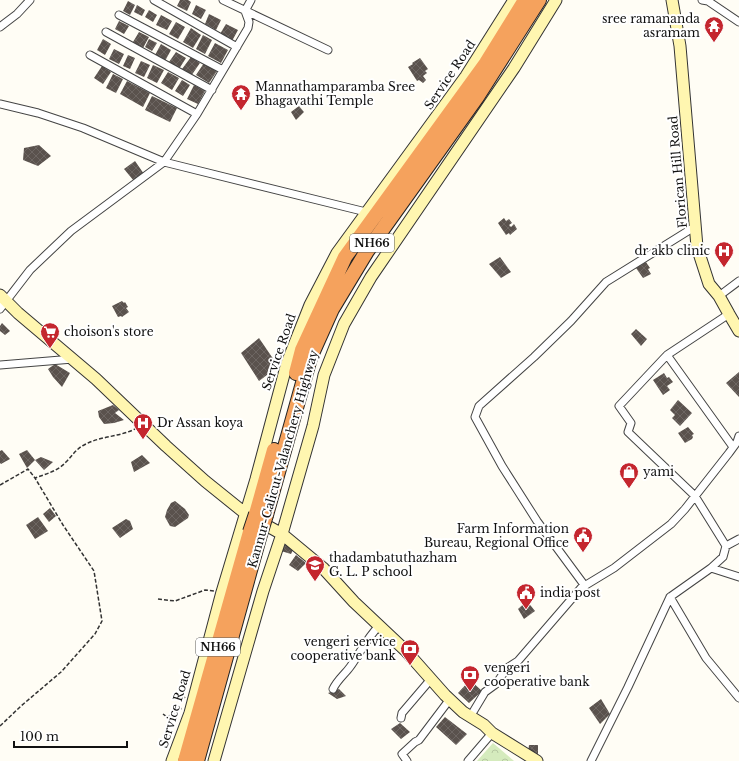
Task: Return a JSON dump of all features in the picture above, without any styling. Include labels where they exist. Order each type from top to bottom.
[{"type":"highway","name":"NH66","points":[[256,514],[302,350],[344,257],[486,63],[526,0]]},
{"type":"highway","name":"Kannur-Calicut-Valanchery Highway","points":[[197,761],[255,535],[256,514],[310,358],[332,310],[366,251],[477,97],[539,0]]},
{"type":"highway","name":"NH66","points":[[185,761],[255,535]]},
{"type":"street","points":[[0,27],[17,14],[30,0]]},
{"type":"street","points":[[154,0],[237,47]]},
{"type":"street","points":[[223,0],[328,50]]},
{"type":"street","points":[[251,0],[245,11],[249,22],[248,28],[197,114],[164,162],[71,231],[30,270],[2,302],[73,359],[205,481],[256,514],[324,568],[354,602],[406,652],[450,699],[470,717],[484,725],[492,733],[537,761]]},
{"type":"street","name":"Service Road","points":[[172,761],[190,713],[191,704],[222,592],[256,514],[287,363],[307,312],[337,253],[466,76],[514,0]]},
{"type":"street","points":[[214,761],[313,426],[324,375],[344,324],[371,277],[514,68],[556,0]]},
{"type":"street","points":[[702,0],[708,1],[739,22]]},
{"type":"street","name":"Florican Hill Road","points":[[672,1],[680,46],[697,247],[709,284],[719,296],[739,331]]},
{"type":"street","points":[[119,15],[223,70]]},
{"type":"street","points":[[106,32],[212,90]]},
{"type":"street","points":[[90,55],[197,114]]},
{"type":"street","points":[[0,104],[38,113],[83,128],[164,162],[366,212]]},
{"type":"street","points":[[585,586],[537,521],[502,466],[475,417],[479,406],[534,357],[571,321],[606,282],[696,226]]},
{"type":"street","points":[[719,296],[739,281]]},
{"type":"street","points":[[726,546],[695,496],[628,432],[631,423],[619,406],[667,355],[728,314]]},
{"type":"street","points":[[667,355],[733,447]]},
{"type":"street","points":[[0,364],[73,359]]},
{"type":"street","points":[[470,717],[485,692],[496,684],[507,668],[518,661],[580,588],[614,568],[671,524],[733,447],[739,436]]},
{"type":"street","points":[[591,761],[628,687],[670,597],[711,568],[723,557],[726,546],[739,539]]},
{"type":"street","points":[[711,568],[739,577]]},
{"type":"street","points":[[670,597],[706,658],[739,698]]},
{"type":"street","points":[[333,689],[379,626]]},
{"type":"street","points":[[401,718],[402,713],[431,679]]},
{"type":"street","points":[[406,761],[402,754],[419,740],[450,699]]},
{"type":"street","points":[[468,761],[492,733]]},
{"type":"path","points":[[35,478],[57,470],[83,445],[125,434],[144,425]]},
{"type":"path","points":[[0,485],[28,469],[35,478],[63,525],[83,552],[94,571],[102,622],[96,634],[61,672],[0,726]]},
{"type":"path","points":[[158,599],[175,601],[205,590],[222,592]]},
{"type":"path","points":[[163,714],[167,717],[191,704]]},
{"type":"green space","points":[[493,743],[514,761],[477,761]]},
{"type":"building","points":[[180,0],[188,0],[191,2],[187,11],[177,6]]},
{"type":"building","points":[[128,1],[135,5],[130,15],[123,11]]},
{"type":"building","points":[[137,5],[145,10],[142,16],[134,12]]},
{"type":"building","points":[[196,5],[206,10],[201,19],[192,14]]},
{"type":"building","points":[[149,10],[157,15],[153,22],[145,17]]},
{"type":"building","points":[[209,14],[221,20],[216,30],[205,24]]},
{"type":"building","points":[[161,15],[172,21],[167,30],[156,25]]},
{"type":"building","points":[[119,21],[129,26],[124,34],[115,29]]},
{"type":"building","points":[[176,22],[185,27],[178,39],[169,34]]},
{"type":"building","points":[[226,24],[238,30],[232,41],[220,34]]},
{"type":"building","points":[[191,28],[201,35],[193,48],[183,42]]},
{"type":"building","points":[[139,32],[149,37],[143,48],[133,42]]},
{"type":"building","points":[[203,35],[212,40],[205,54],[196,49]]},
{"type":"building","points":[[103,39],[111,44],[105,55],[97,50]]},
{"type":"building","points":[[149,39],[157,43],[152,51],[145,47]]},
{"type":"building","points":[[215,43],[228,50],[221,63],[208,56]]},
{"type":"building","points":[[161,44],[171,50],[165,61],[155,55]]},
{"type":"building","points":[[114,49],[124,54],[119,64],[109,59]]},
{"type":"building","points":[[176,52],[186,58],[179,69],[169,62]]},
{"type":"building","points":[[128,55],[135,58],[130,69],[123,66]]},
{"type":"building","points":[[191,57],[200,63],[191,76],[182,69]]},
{"type":"building","points":[[420,58],[428,69],[425,71],[427,73],[423,76],[426,80],[423,83],[419,80],[417,81],[408,67]]},
{"type":"building","points":[[141,61],[150,65],[144,77],[135,73]]},
{"type":"building","points":[[204,63],[217,71],[209,83],[196,75]]},
{"type":"building","points":[[153,65],[164,70],[157,83],[147,78]]},
{"type":"building","points":[[102,66],[111,72],[103,84],[94,78]]},
{"type":"building","points":[[168,72],[179,78],[172,90],[161,83]]},
{"type":"building","points":[[113,74],[123,79],[116,93],[106,88]]},
{"type":"building","points":[[182,80],[190,85],[183,96],[175,91]]},
{"type":"building","points":[[127,81],[150,93],[143,107],[120,94]]},
{"type":"building","points":[[194,85],[205,91],[198,104],[187,99]]},
{"type":"building","points":[[152,96],[177,108],[170,122],[145,110]]},
{"type":"building","points":[[299,106],[304,112],[296,120],[291,112]]},
{"type":"building","points":[[39,145],[51,156],[38,166],[23,160],[24,148]]},
{"type":"building","points":[[135,161],[144,174],[134,181],[124,169]]},
{"type":"building","points":[[504,218],[506,221],[509,219],[512,223],[509,225],[511,227],[514,224],[517,229],[510,235],[509,233],[506,235],[498,223]]},
{"type":"building","points":[[500,257],[511,272],[501,278],[489,264]]},
{"type":"building","points":[[646,262],[650,268],[648,269],[651,274],[643,278],[636,268]]},
{"type":"building","points":[[122,301],[124,303],[125,302],[128,307],[126,308],[129,312],[122,317],[118,317],[112,306]]},
{"type":"building","points":[[2,323],[10,331],[5,335],[0,331],[0,326]]},
{"type":"building","points":[[636,329],[647,339],[641,346],[631,334]]},
{"type":"building","points":[[259,338],[276,363],[269,369],[271,372],[259,381],[241,353]]},
{"type":"building","points":[[55,364],[70,373],[62,387],[48,369]]},
{"type":"building","points":[[739,372],[739,397],[726,383]]},
{"type":"building","points":[[664,373],[667,378],[669,377],[673,382],[667,386],[670,390],[663,395],[653,380]]},
{"type":"building","points":[[678,400],[692,413],[680,426],[672,418],[675,415],[670,410]]},
{"type":"building","points":[[113,405],[119,410],[115,413],[124,420],[104,424],[99,417],[98,411]]},
{"type":"building","points":[[688,427],[694,434],[692,435],[692,439],[685,443],[678,433]]},
{"type":"building","points":[[2,450],[10,459],[1,464],[0,451]]},
{"type":"building","points":[[27,450],[35,460],[27,468],[19,454]]},
{"type":"building","points":[[142,455],[150,463],[134,472],[131,462]]},
{"type":"building","points":[[41,457],[53,462],[44,470],[35,460]]},
{"type":"building","points":[[175,501],[185,509],[189,515],[188,518],[175,527],[170,526],[165,517],[171,503]]},
{"type":"building","points":[[50,508],[56,516],[49,522],[43,514]]},
{"type":"building","points":[[38,517],[48,531],[35,539],[26,525]]},
{"type":"building","points":[[126,519],[130,521],[133,529],[120,538],[112,528]]},
{"type":"building","points":[[286,544],[293,550],[291,554],[281,551]]},
{"type":"building","points":[[296,555],[306,563],[298,571],[289,565]]},
{"type":"building","name":"india post","points":[[527,601],[535,611],[524,619],[518,609]]},
{"type":"building","name":"vengeri cooperative bank","points":[[470,680],[482,691],[469,703],[458,693]]},
{"type":"building","points":[[339,689],[346,696],[337,699],[328,693]]},
{"type":"building","points":[[601,699],[610,714],[600,724],[589,708]]},
{"type":"building","points":[[445,717],[467,734],[456,745],[436,727]]},
{"type":"building","points":[[400,723],[410,732],[401,739],[391,729]]},
{"type":"building","points":[[529,745],[538,745],[538,754],[528,753]]},
{"type":"place","name":"sree ramananda asramam","points":[[714,43]]},
{"type":"place","name":"Mannathamparamba Sree Bhagavathi Temple","points":[[241,111]]},
{"type":"place","name":"dr akb clinic","points":[[724,268]]},
{"type":"place","name":"choison's store","points":[[50,349]]},
{"type":"place","name":"Dr Assan koya","points":[[143,440]]},
{"type":"place","name":"yami","points":[[629,489]]},
{"type":"place","name":"Farm Information Bureau, Regional Office","points":[[583,553]]},
{"type":"place","name":"thadambatuthazham G. L. P school","points":[[315,582]]},
{"type":"place","name":"india post","points":[[526,610]]},
{"type":"place","name":"vengeri service cooperative bank","points":[[410,666]]},
{"type":"place","name":"vengeri cooperative bank","points":[[470,692]]}]
